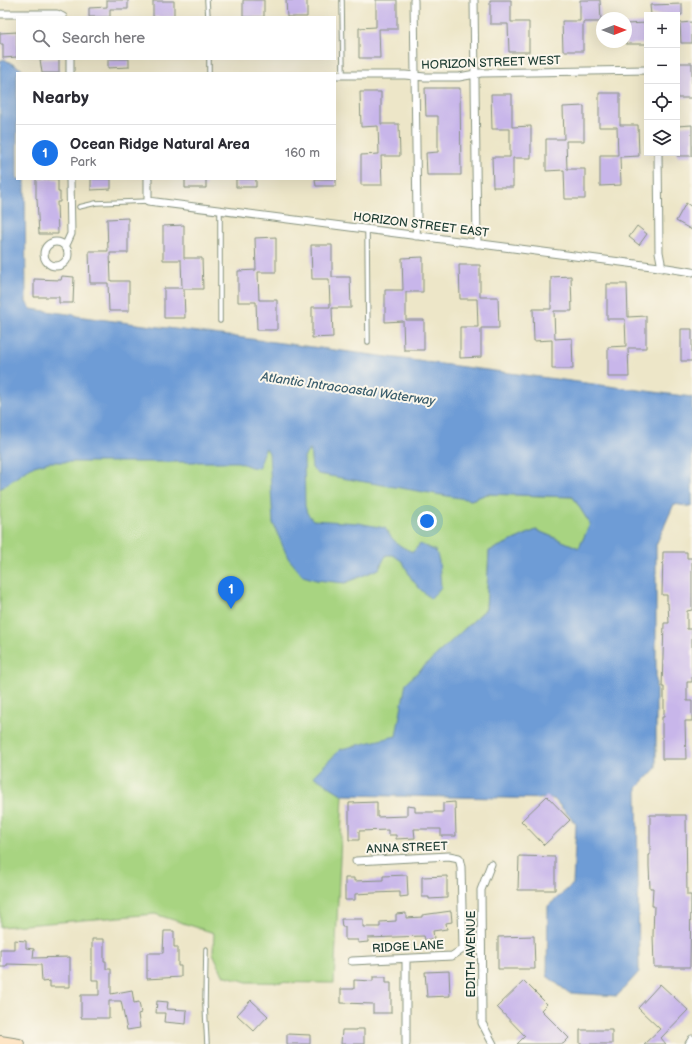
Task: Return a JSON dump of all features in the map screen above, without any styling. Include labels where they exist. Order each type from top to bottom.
[{"type":"main road","points":[[0,1041],[19,1044]]},
{"type":"street","points":[[414,0],[418,218],[416,236]]},
{"type":"street","points":[[474,0],[477,244]]},
{"type":"street","points":[[0,14],[58,14],[61,16]]},
{"type":"street","points":[[70,60],[70,72]]},
{"type":"street","name":"HORIZON STREET WEST","points":[[336,75],[459,77],[475,74],[644,70]]},
{"type":"street","points":[[658,156],[659,252],[662,268]]},
{"type":"street","points":[[65,247],[71,234],[70,180]]},
{"type":"street","points":[[148,180],[148,201]]},
{"type":"street","name":"HORIZON STREET EAST","points":[[148,201],[692,272]]},
{"type":"street","name":"ANNA STREET","points":[[356,861],[449,856],[459,858],[461,867],[463,949]]},
{"type":"street","name":"EDITH AVENUE","points":[[491,864],[482,890],[482,1023],[491,1043]]},
{"type":"street","name":"RIDGE LANE","points":[[352,961],[452,956],[463,949]]},
{"type":"street","points":[[406,959],[406,1044]]},
{"type":"street","points":[[689,1044],[692,1039]]},
{"type":"lane","points":[[207,0],[208,16]]},
{"type":"lane","points":[[342,0],[343,75]]},
{"type":"lane","points":[[209,60],[209,72]]},
{"type":"lane","points":[[80,207],[96,203],[148,201]]},
{"type":"lane","points":[[220,210],[220,321]]},
{"type":"lane","points":[[367,229],[368,342]]},
{"type":"lane","points":[[206,950],[206,1044]]},
{"type":"green space","points":[[0,397],[462,441],[471,500],[487,494],[573,497],[590,524],[579,548],[536,530],[489,551],[486,609],[463,630],[464,778],[319,779],[343,795],[334,983],[247,982],[223,975],[213,953],[214,933],[155,914],[0,927]]},
{"type":"water","name":"Atlantic Intracoastal Waterway","points":[[4,59],[25,71],[16,72],[16,180],[25,180],[26,302],[31,309],[692,397],[692,507],[674,504],[656,545],[656,768],[637,788],[639,972],[617,996],[569,993],[547,976],[548,906],[573,884],[576,824],[554,799],[343,795],[313,776],[341,749],[396,736],[406,683],[486,609],[489,551],[536,530],[579,548],[590,524],[573,497],[487,494],[471,500],[318,474],[312,468],[310,449],[304,457],[305,506],[307,513],[313,520],[358,523],[385,528],[396,543],[408,550],[413,552],[420,544],[436,551],[439,561],[441,587],[431,599],[411,578],[403,562],[393,555],[386,555],[379,569],[345,583],[316,580],[303,576],[288,558],[273,523],[269,453],[266,448],[262,455],[259,468],[251,467],[238,462],[49,462],[31,467],[0,489],[0,61]]},
{"type":"building","points":[[107,0],[128,0],[128,9],[110,9],[110,16],[89,16],[89,8],[107,7]]},
{"type":"building","points":[[243,0],[264,0],[264,16],[243,16]]},
{"type":"building","points":[[286,0],[307,0],[307,16],[287,16]]},
{"type":"building","points":[[376,0],[397,0],[397,29],[379,29],[380,58],[359,58],[359,28],[376,27]]},
{"type":"building","points":[[490,0],[511,0],[511,22],[529,22],[529,52],[509,52],[508,24],[490,24]]},
{"type":"building","points":[[580,0],[600,0],[601,12],[596,12],[596,22],[583,22],[583,51],[563,51],[562,21],[580,21]]},
{"type":"building","points":[[153,1],[174,1],[174,16],[153,16]]},
{"type":"building","points":[[682,4],[682,15],[680,15],[680,12],[651,12],[650,5]]},
{"type":"building","points":[[692,22],[692,43],[681,43],[680,23]]},
{"type":"building","points":[[644,23],[644,44],[632,44],[632,24]]},
{"type":"building","points":[[16,32],[16,57],[3,58],[3,44],[0,44],[0,33]]},
{"type":"building","points":[[40,60],[59,60],[59,72],[42,72]]},
{"type":"building","points":[[108,60],[129,60],[129,67],[108,68]]},
{"type":"building","points":[[680,63],[692,63],[692,98],[680,98]]},
{"type":"building","points":[[425,88],[460,88],[461,175],[427,175],[426,153],[438,152],[438,116],[426,116]]},
{"type":"building","points":[[360,92],[381,92],[381,124],[399,124],[400,156],[381,156],[382,185],[361,185],[361,155],[379,154],[378,126],[361,127]]},
{"type":"building","points":[[599,93],[620,93],[620,125],[638,125],[639,156],[620,157],[621,185],[600,186],[600,155],[618,155],[617,127],[599,127]]},
{"type":"building","points":[[491,94],[512,94],[512,127],[531,126],[531,158],[513,158],[513,187],[493,187],[492,157],[510,157],[510,129],[492,129]]},
{"type":"building","points":[[584,106],[584,141],[566,141],[567,169],[585,169],[585,199],[565,199],[564,170],[546,171],[546,139],[564,139],[563,107]]},
{"type":"building","points":[[692,125],[692,156],[680,156],[680,126]]},
{"type":"building","points":[[36,180],[58,180],[60,202],[57,202],[58,234],[39,234]]},
{"type":"building","points":[[91,180],[111,180],[111,189],[91,190]]},
{"type":"building","points":[[185,180],[206,180],[206,188],[185,188]]},
{"type":"building","points":[[236,180],[256,180],[256,187],[236,187]]},
{"type":"building","points":[[315,180],[336,180],[336,186],[316,186]]},
{"type":"building","points":[[686,203],[692,207],[692,230],[676,221]]},
{"type":"building","points":[[128,218],[128,253],[110,253],[111,281],[129,281],[129,311],[109,311],[108,283],[90,283],[89,251],[108,251],[107,219]]},
{"type":"building","points":[[184,225],[184,258],[202,258],[203,289],[184,289],[185,318],[164,318],[164,288],[182,288],[181,260],[163,260],[163,226]]},
{"type":"building","points":[[637,226],[647,234],[639,245],[629,237]]},
{"type":"building","points":[[276,237],[276,272],[258,272],[259,300],[277,300],[277,330],[257,330],[256,302],[238,302],[238,271],[256,270],[255,238]]},
{"type":"building","points":[[311,245],[332,245],[332,277],[350,277],[351,308],[332,308],[333,337],[312,338],[312,307],[330,307],[329,279],[312,279]]},
{"type":"building","points":[[423,257],[423,292],[406,292],[406,320],[424,320],[424,350],[404,350],[403,321],[385,322],[385,290],[403,290],[402,258]]},
{"type":"building","points":[[459,265],[480,265],[480,297],[498,297],[499,328],[481,328],[481,357],[460,358],[460,327],[478,327],[477,299],[460,299]]},
{"type":"building","points":[[62,276],[74,277],[73,303],[59,303],[59,297],[34,297],[34,279],[61,280]]},
{"type":"building","points":[[571,276],[572,311],[554,311],[555,339],[572,338],[573,369],[552,369],[552,340],[534,341],[533,309],[551,309],[551,277]]},
{"type":"building","points":[[607,284],[627,284],[628,317],[646,316],[646,348],[628,348],[629,377],[608,377],[608,347],[626,346],[625,319],[607,319]]},
{"type":"building","points":[[681,329],[692,329],[692,361],[681,361]]},
{"type":"building","points":[[663,552],[687,552],[687,558],[692,558],[692,610],[687,611],[687,629],[692,629],[692,682],[687,682],[687,701],[692,701],[692,721],[685,721],[686,759],[662,759],[662,717],[664,717],[664,687],[662,687],[664,623],[669,623],[667,595],[662,595]]},
{"type":"building","points":[[547,796],[570,820],[544,845],[521,821]]},
{"type":"building","points":[[377,802],[377,817],[407,816],[407,806],[415,807],[415,812],[443,812],[443,803],[455,802],[456,836],[441,836],[441,829],[414,829],[415,838],[396,839],[396,835],[388,835],[388,830],[359,831],[359,840],[349,840],[349,803]]},
{"type":"building","points":[[650,815],[686,815],[687,895],[691,895],[690,967],[654,967],[654,906],[652,906],[653,888],[650,888],[649,866]]},
{"type":"building","points":[[519,856],[555,857],[555,890],[518,890]]},
{"type":"building","points":[[407,875],[408,896],[400,897],[400,892],[355,894],[355,900],[345,900],[345,878],[354,878],[354,881],[383,880],[383,876]]},
{"type":"building","points":[[447,876],[447,898],[429,899],[429,897],[422,897],[422,877]]},
{"type":"building","points":[[451,911],[452,922],[446,923],[447,929],[433,931],[434,938],[425,940],[424,936],[368,938],[368,942],[358,943],[358,940],[345,940],[345,927],[342,927],[341,919],[363,919],[363,927],[380,927],[380,922],[396,921],[396,914],[406,913],[406,918],[422,917],[422,915]]},
{"type":"building","points":[[164,931],[174,931],[174,947],[178,947],[178,966],[181,966],[181,977],[147,979],[147,953],[163,953]]},
{"type":"building","points":[[534,936],[535,969],[498,969],[498,937]]},
{"type":"building","points":[[92,939],[104,939],[104,961],[106,961],[106,969],[111,969],[111,994],[132,990],[134,1003],[139,1002],[141,1013],[138,1014],[140,1028],[127,1030],[121,1001],[109,1001],[109,1018],[81,1018],[81,995],[99,995],[99,980],[92,980]]},
{"type":"building","points":[[14,940],[26,941],[26,948],[34,949],[33,958],[70,957],[70,987],[50,987],[50,981],[42,982],[41,965],[7,964],[7,967],[0,967],[0,949],[14,949]]},
{"type":"building","points":[[449,971],[450,996],[427,997],[425,972]]},
{"type":"building","points":[[373,977],[386,977],[386,983],[391,983],[391,1013],[373,1013],[373,1004],[341,1003],[341,989],[354,989],[354,980],[373,981]]},
{"type":"building","points":[[524,981],[547,1004],[541,1010],[569,1038],[563,1044],[517,1044],[525,1036],[497,1007]]},
{"type":"building","points":[[660,984],[688,1010],[661,1038],[666,1044],[644,1044],[660,1029],[638,1008]]},
{"type":"building","points":[[251,1000],[268,1016],[254,1031],[237,1015]]},
{"type":"building","points":[[157,1001],[168,1002],[167,1009],[187,1010],[186,1024],[164,1022],[165,1013],[156,1013]]},
{"type":"building","points":[[364,1029],[364,1044],[341,1044],[342,1030]]},
{"type":"building","points":[[580,1030],[612,1030],[612,1044],[580,1044]]},
{"type":"building","points":[[287,1034],[310,1035],[310,1044],[287,1044]]},
{"type":"place","name":"Ocean Ridge Natural Area","points":[[231,609]]}]
